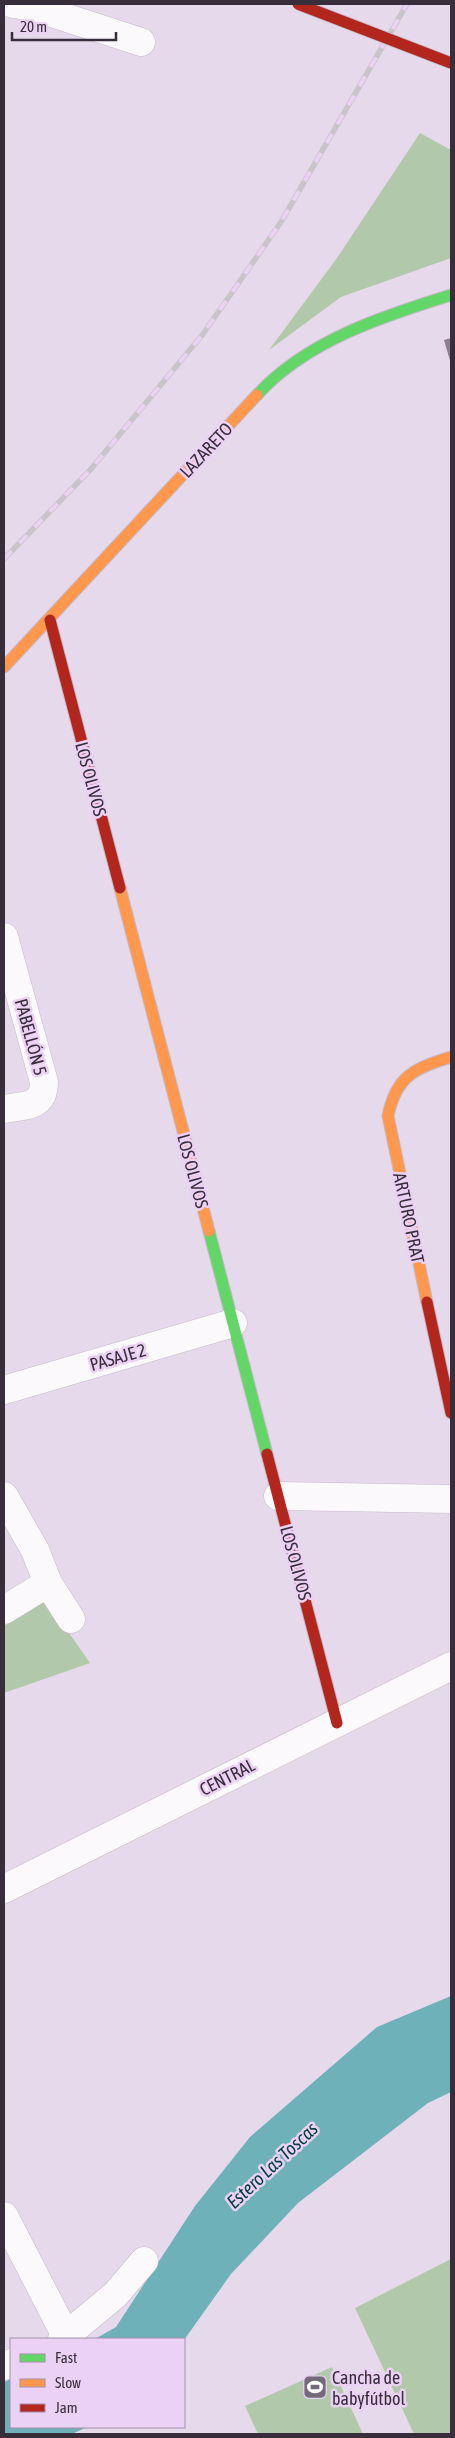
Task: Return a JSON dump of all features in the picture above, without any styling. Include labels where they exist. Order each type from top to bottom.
[{"type":"street","points":[[13,4],[33,7],[141,42]]},
{"type":"street","points":[[298,4],[451,63]]},
{"type":"street","name":"LAZARETO","points":[[4,667],[50,620],[264,387],[288,367],[342,334],[374,320],[451,295]]},
{"type":"street","name":"LOS OLIVOS","points":[[50,620],[337,1723]]},
{"type":"street","name":"PABELLÓN 5","points":[[4,937],[44,1082],[44,1093],[40,1100],[29,1105],[4,1109]]},
{"type":"street","name":"ARTURO PRAT","points":[[451,1057],[413,1070],[402,1080],[394,1092],[388,1116],[451,1412]]},
{"type":"street","name":"PASAJE 2","points":[[4,1390],[233,1324]]},
{"type":"street","points":[[4,1496],[35,1550],[48,1583],[71,1618]]},
{"type":"street","points":[[278,1496],[451,1499]]},
{"type":"street","points":[[4,1610],[48,1583]]},
{"type":"street","name":"CENTRAL","points":[[4,1889],[451,1666]]},
{"type":"street","points":[[4,2216],[64,2338],[115,2295],[144,2260]]},
{"type":"green space","points":[[420,133],[451,150],[451,258],[341,297],[269,350],[337,258]]},
{"type":"green space","points":[[46,1600],[90,1663],[4,1693],[4,1626]]},
{"type":"green space","points":[[451,2259],[451,2434],[414,2434],[355,2308]]},
{"type":"green space","name":"Cancha de babyfútbol","points":[[332,2367],[363,2434],[258,2434],[245,2406]]},
{"type":"water","name":"Estero Las Toscas","points":[[451,1996],[451,2092],[428,2103],[298,2203],[231,2274],[185,2339],[97,2338],[116,2327],[195,2206],[250,2137],[377,2027]]},
{"type":"water","points":[[10,2379],[10,2428],[85,2428],[72,2434],[4,2434],[4,2382]]},
{"type":"building","points":[[451,338],[451,364],[444,340]]},
{"type":"railway","points":[[4,559],[91,469],[203,334],[281,222],[407,4]]},
{"type":"traffic: fast","points":[[257,395],[277,376],[322,345],[373,322],[451,295]]},
{"type":"traffic: fast","points":[[209,1231],[267,1454]]},
{"type":"traffic: slow","points":[[4,667],[257,395]]},
{"type":"traffic: slow","points":[[120,888],[209,1231]]},
{"type":"traffic: slow","points":[[427,1302],[388,1116],[396,1091],[409,1076],[427,1065],[451,1057]]},
{"type":"traffic: jam","points":[[298,4],[451,63]]},
{"type":"traffic: jam","points":[[50,620],[120,888]]},
{"type":"traffic: jam","points":[[427,1302],[451,1413]]},
{"type":"traffic: jam","points":[[267,1454],[337,1723]]},
{"type":"place","name":"Cancha de babyfútbol","points":[[315,2387]]}]
